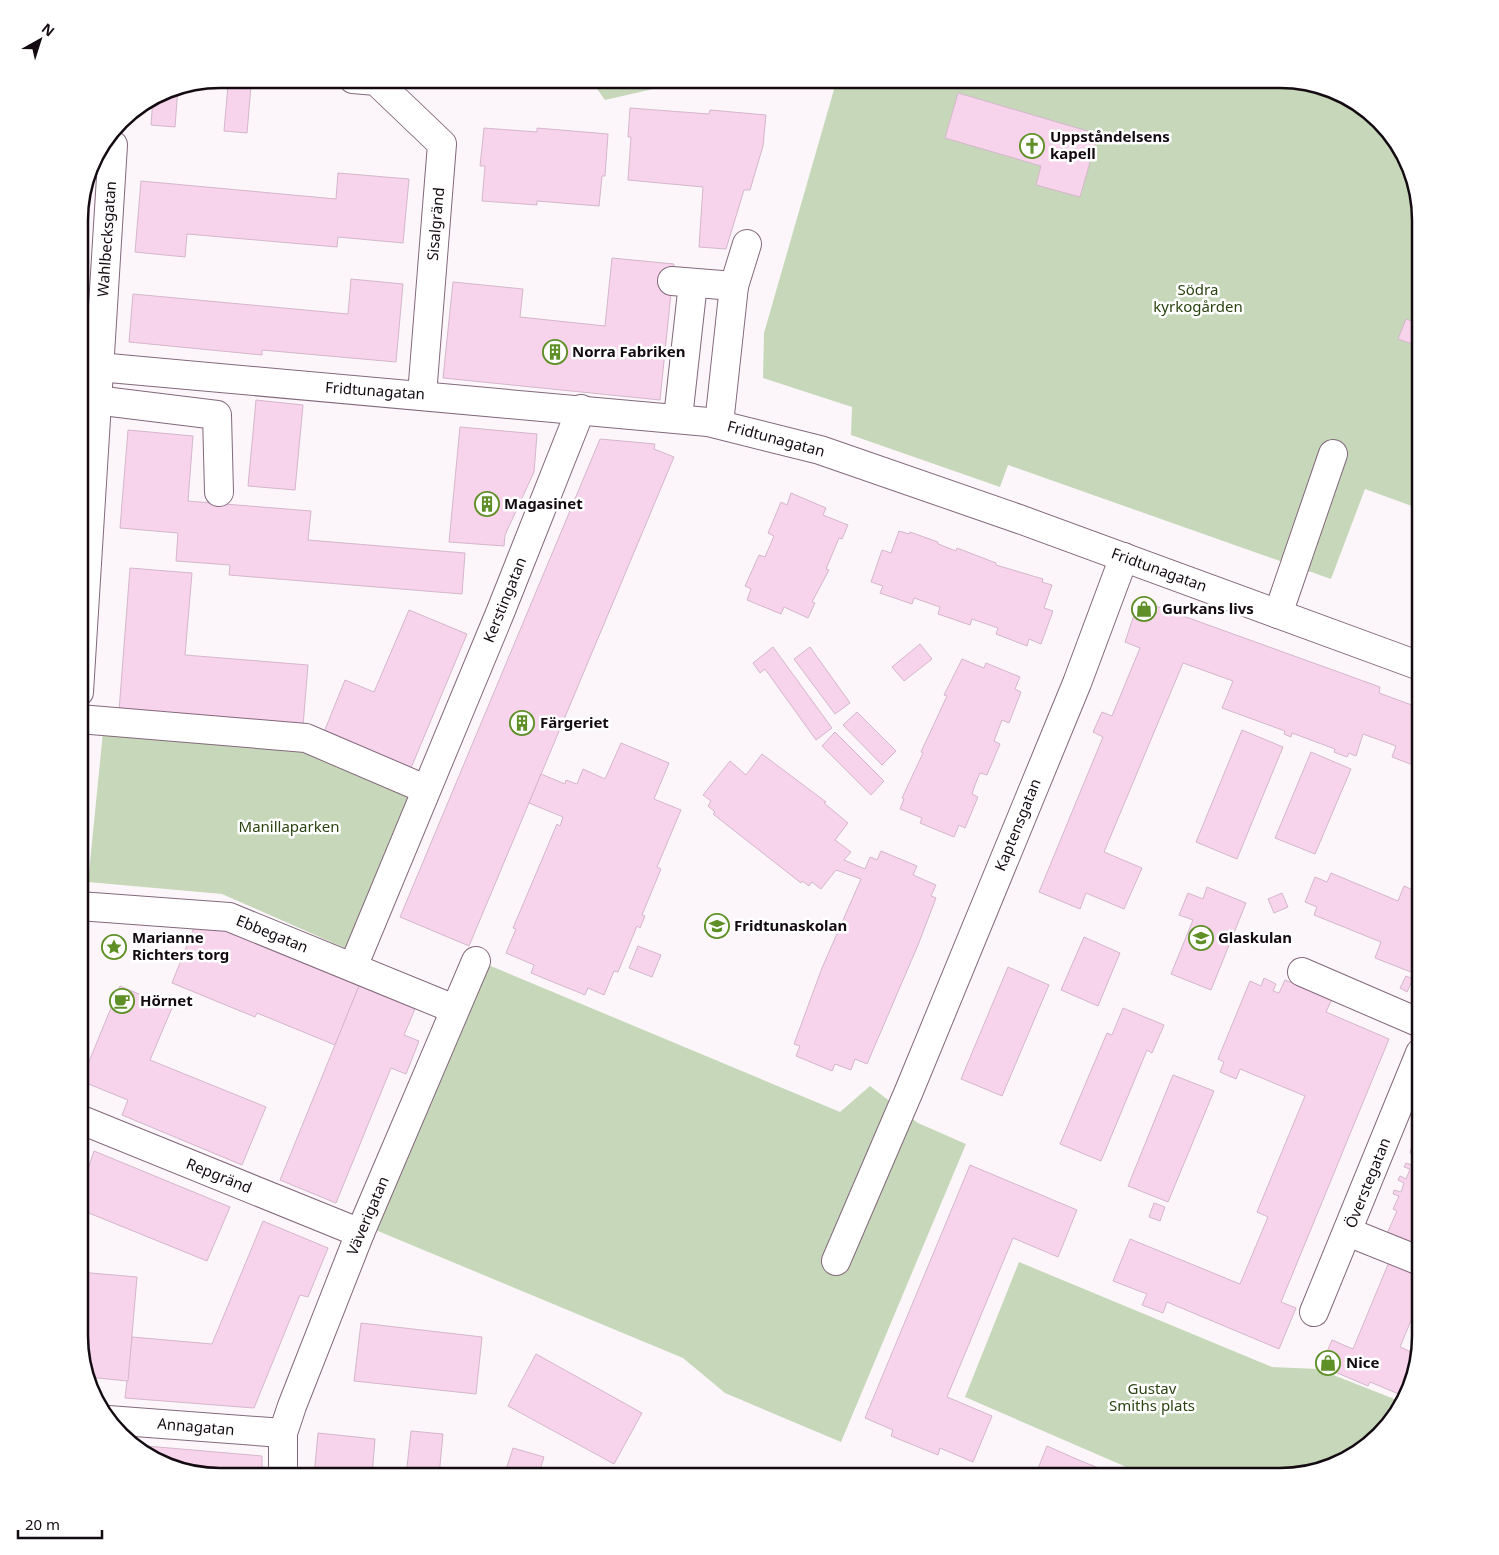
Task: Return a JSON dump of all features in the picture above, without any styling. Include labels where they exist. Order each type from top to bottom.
[{"type":"street","name":"Sisalgränd","points":[[374,88],[442,144],[422,395]]},
{"type":"street","name":"Wahlbecksgatan","points":[[88,395],[98,367],[108,150]]},
{"type":"street","points":[[720,424],[734,286],[747,244]]},
{"type":"street","points":[[678,418],[683,282],[734,286]]},
{"type":"street","name":"Fridtunagatan","points":[[98,367],[581,409],[720,424],[820,450],[1124,557],[1412,663]]},
{"type":"street","points":[[88,398],[217,415],[219,492]]},
{"type":"street","name":"Kerstingatan","points":[[352,967],[500,613],[581,409]]},
{"type":"street","points":[[1278,614],[1333,454]]},
{"type":"street","name":"Kaptensgatan","points":[[836,1261],[909,1091],[1077,683],[1124,557]]},
{"type":"street","points":[[88,720],[306,738],[425,789]]},
{"type":"street","name":"Ebbegatan","points":[[88,907],[229,917],[454,1009]]},
{"type":"street","name":"Väverigatan","points":[[283,1468],[283,1433],[360,1233],[476,961]]},
{"type":"street","points":[[1302,972],[1412,1020]]},
{"type":"street","name":"Överstegatan","points":[[1314,1312],[1412,1074]]},
{"type":"street","name":"Repgränd","points":[[88,1123],[360,1233]]},
{"type":"street","points":[[1348,1232],[1412,1258]]},
{"type":"street","name":"Annagatan","points":[[119,1421],[283,1433]]},
{"type":"green space","points":[[596,88],[658,88],[605,100]]},
{"type":"green space","name":"Södra kyrkogården","points":[[834,88],[1288,88],[1313,92],[1345,105],[1360,115],[1379,133],[1394,154],[1409,194],[1412,220],[1412,506],[1365,489],[1331,579],[1008,465],[1000,487],[851,435],[852,407],[763,378],[764,333]]},
{"type":"green space","name":"Manillaparken","points":[[104,722],[306,738],[416,786],[349,950],[222,894],[88,882]]},
{"type":"green space","points":[[481,962],[840,1112],[870,1086],[918,1123],[966,1144],[841,1442],[725,1393],[683,1358],[373,1229]]},
{"type":"green space","name":"Gustav Smiths plats","points":[[1019,1262],[1272,1367],[1318,1369],[1395,1399],[1384,1416],[1366,1435],[1345,1450],[1313,1463],[1279,1468],[1129,1468],[965,1397]]},
{"type":"building","points":[[228,88],[251,88],[247,133],[224,131]]},
{"type":"building","name":"Uppståndelsens kapell","points":[[958,93],[1098,134],[1080,197],[1036,185],[1041,166],[945,138]]},
{"type":"building","points":[[177,95],[175,127],[151,125],[152,106]]},
{"type":"building","points":[[630,108],[709,114],[710,110],[766,115],[763,146],[750,190],[744,190],[726,249],[699,247],[703,187],[628,180],[631,137],[628,137]]},
{"type":"building","points":[[484,128],[537,132],[537,128],[608,134],[605,176],[602,176],[599,206],[537,201],[537,205],[482,201],[485,166],[480,166]]},
{"type":"building","points":[[338,173],[409,179],[403,243],[338,237],[337,247],[187,234],[185,257],[135,252],[141,181],[336,199]]},
{"type":"building","name":"Norra Fabriken","points":[[612,258],[674,264],[660,400],[443,378],[453,282],[523,289],[520,317],[605,326]]},
{"type":"building","points":[[351,279],[403,284],[396,362],[262,350],[262,355],[129,342],[133,294],[348,314]]},
{"type":"building","points":[[1406,319],[1412,321],[1412,344],[1398,339]]},
{"type":"building","points":[[256,400],[303,405],[295,490],[248,486]]},
{"type":"building","name":"Magasinet","points":[[460,427],[537,434],[534,472],[505,535],[504,546],[449,542]]},
{"type":"building","points":[[128,430],[193,436],[188,501],[311,511],[308,540],[465,553],[462,594],[229,575],[230,565],[176,561],[178,533],[120,528]]},
{"type":"building","name":"Färgeriet","points":[[600,439],[655,444],[654,449],[674,457],[469,946],[400,917]]},
{"type":"building","points":[[791,493],[826,508],[823,515],[848,525],[842,539],[839,538],[826,569],[829,570],[812,602],[815,603],[808,618],[784,607],[781,614],[747,600],[751,589],[745,586],[759,555],[765,557],[774,536],[768,533],[781,502],[787,505]]},
{"type":"building","points":[[899,531],[909,534],[910,532],[956,551],[957,548],[996,563],[996,565],[1043,579],[1042,582],[1052,585],[1044,608],[1053,611],[1041,644],[1029,639],[1027,646],[996,634],[998,628],[972,619],[970,625],[938,614],[940,607],[914,598],[912,604],[880,593],[883,586],[871,582],[882,550],[891,553]]},
{"type":"building","points":[[130,568],[192,573],[185,655],[308,665],[303,726],[119,711]]},
{"type":"building","points":[[1139,600],[1380,687],[1379,693],[1412,705],[1412,765],[1392,757],[1396,746],[1363,734],[1356,756],[1349,753],[1347,757],[1334,752],[1335,749],[1292,733],[1291,737],[1284,734],[1285,731],[1222,708],[1233,681],[1183,663],[1104,852],[1142,868],[1124,909],[1086,893],[1080,909],[1039,892],[1103,737],[1093,732],[1102,712],[1112,716],[1140,648],[1125,642]]},
{"type":"building","points":[[409,610],[467,634],[411,768],[324,732],[345,680],[374,692]]},
{"type":"building","points":[[920,644],[932,659],[904,681],[892,667]]},
{"type":"building","points":[[773,647],[832,728],[816,740],[765,669],[760,673],[753,663]]},
{"type":"building","points":[[810,647],[850,703],[835,714],[794,659]]},
{"type":"building","points":[[962,659],[984,668],[986,663],[1020,677],[1015,689],[1021,692],[1009,723],[1002,720],[994,741],[1000,744],[987,775],[980,773],[975,785],[972,794],[978,797],[965,828],[959,825],[954,837],[920,823],[922,818],[900,809],[904,799],[902,798],[923,753],[921,752],[947,696],[944,695]]},
{"type":"building","points":[[857,712],[896,751],[882,765],[843,725]]},
{"type":"building","points":[[1242,730],[1283,747],[1237,859],[1196,842]]},
{"type":"building","points":[[835,732],[884,781],[871,795],[822,746]]},
{"type":"building","points":[[621,743],[669,763],[654,799],[681,810],[657,867],[661,869],[642,915],[645,916],[640,928],[637,926],[618,972],[614,971],[604,995],[588,988],[585,995],[531,973],[534,965],[506,953],[516,929],[513,928],[557,824],[560,826],[563,817],[529,803],[541,774],[565,784],[566,780],[577,784],[583,769],[605,779]]},
{"type":"building","points":[[1311,752],[1351,769],[1315,854],[1275,838]]},
{"type":"building","points":[[762,754],[826,802],[824,803],[848,823],[835,840],[851,852],[844,860],[865,869],[870,857],[877,860],[881,851],[917,866],[913,875],[936,885],[931,896],[936,898],[918,945],[867,1064],[855,1059],[851,1070],[835,1064],[832,1071],[796,1056],[800,1046],[794,1044],[822,968],[861,879],[836,870],[821,889],[812,882],[809,886],[802,881],[801,883],[713,814],[715,812],[708,806],[711,801],[703,795],[730,761],[746,775]]},
{"type":"building","points":[[1331,873],[1398,901],[1404,886],[1412,890],[1412,972],[1375,958],[1381,942],[1314,915],[1317,907],[1305,902],[1315,877],[1327,882]]},
{"type":"building","points":[[1207,887],[1246,903],[1211,990],[1171,974],[1193,920],[1179,915],[1188,893],[1203,899]]},
{"type":"building","points":[[1282,893],[1288,907],[1274,913],[1268,899]]},
{"type":"building","points":[[195,925],[214,926],[359,986],[335,1045],[257,1013],[255,1017],[172,983]]},
{"type":"building","points":[[1084,937],[1120,953],[1098,1006],[1061,990]]},
{"type":"building","points":[[638,946],[661,955],[652,977],[629,968]]},
{"type":"building","points":[[1008,967],[1049,985],[1002,1096],[961,1079]]},
{"type":"building","points":[[1406,976],[1412,979],[1407,992],[1400,988]]},
{"type":"building","points":[[1264,978],[1276,984],[1273,991],[1279,993],[1285,980],[1332,999],[1326,1012],[1389,1039],[1281,1302],[1296,1308],[1279,1349],[1167,1302],[1163,1313],[1142,1305],[1147,1294],[1113,1281],[1130,1239],[1240,1284],[1268,1217],[1257,1212],[1305,1096],[1240,1069],[1236,1079],[1220,1072],[1224,1062],[1218,1059],[1250,981],[1261,986]]},
{"type":"building","points":[[120,986],[172,1008],[150,1060],[266,1107],[242,1165],[122,1115],[128,1100],[88,1084],[88,1064]]},
{"type":"building","points":[[359,986],[415,1009],[404,1035],[419,1041],[406,1074],[391,1068],[336,1203],[280,1180]]},
{"type":"building","points":[[1123,1008],[1164,1025],[1152,1053],[1147,1050],[1101,1161],[1060,1144],[1107,1033],[1112,1035]]},
{"type":"building","points":[[1173,1075],[1214,1091],[1168,1202],[1128,1186]]},
{"type":"building","points":[[94,1151],[230,1207],[207,1261],[88,1213],[88,1169]]},
{"type":"building","points":[[1406,1163],[1412,1165],[1412,1250],[1385,1238],[1397,1211],[1393,1209],[1399,1196],[1393,1194],[1394,1190],[1401,1192],[1404,1183],[1398,1180],[1400,1176],[1406,1179],[1410,1169],[1404,1167]]},
{"type":"building","points":[[970,1165],[1077,1210],[1058,1257],[1013,1238],[947,1397],[992,1416],[973,1462],[940,1448],[938,1455],[891,1436],[893,1430],[865,1418]]},
{"type":"building","points":[[1154,1203],[1165,1207],[1160,1221],[1149,1217]]},
{"type":"building","points":[[263,1221],[328,1248],[308,1297],[300,1295],[254,1408],[125,1398],[132,1337],[212,1344]]},
{"type":"building","points":[[1389,1262],[1412,1272],[1412,1318],[1400,1347],[1410,1351],[1409,1361],[1398,1394],[1370,1382],[1368,1386],[1321,1366],[1332,1340],[1353,1349]]},
{"type":"building","points":[[88,1273],[137,1277],[128,1381],[95,1378],[90,1361],[88,1344]]},
{"type":"building","points":[[361,1323],[482,1337],[476,1394],[354,1381]]},
{"type":"building","points":[[536,1354],[642,1413],[614,1464],[508,1406]]},
{"type":"building","points":[[411,1431],[443,1434],[440,1468],[407,1468]]},
{"type":"building","points":[[318,1433],[375,1439],[373,1468],[315,1468]]},
{"type":"building","points":[[148,1446],[262,1456],[262,1468],[220,1468],[194,1465],[177,1460]]},
{"type":"building","points":[[1047,1446],[1099,1468],[1038,1468]]},
{"type":"building","points":[[513,1448],[544,1457],[541,1468],[507,1468]]},
{"type":"place","name":"Uppståndelsens kapell","points":[[1032,146]]},
{"type":"place","name":"Norra Fabriken","points":[[555,352]]},
{"type":"place","name":"Magasinet","points":[[487,504]]},
{"type":"place","name":"Gurkans livs","points":[[1144,609]]},
{"type":"place","name":"Färgeriet","points":[[522,723]]},
{"type":"place","name":"Fridtunaskolan","points":[[717,926]]},
{"type":"place","name":"Glaskulan","points":[[1201,938]]},
{"type":"place","name":"Marianne Richters torg","points":[[114,947]]},
{"type":"place","name":"Hörnet","points":[[122,1001]]},
{"type":"place","name":"Nice","points":[[1328,1363]]}]
